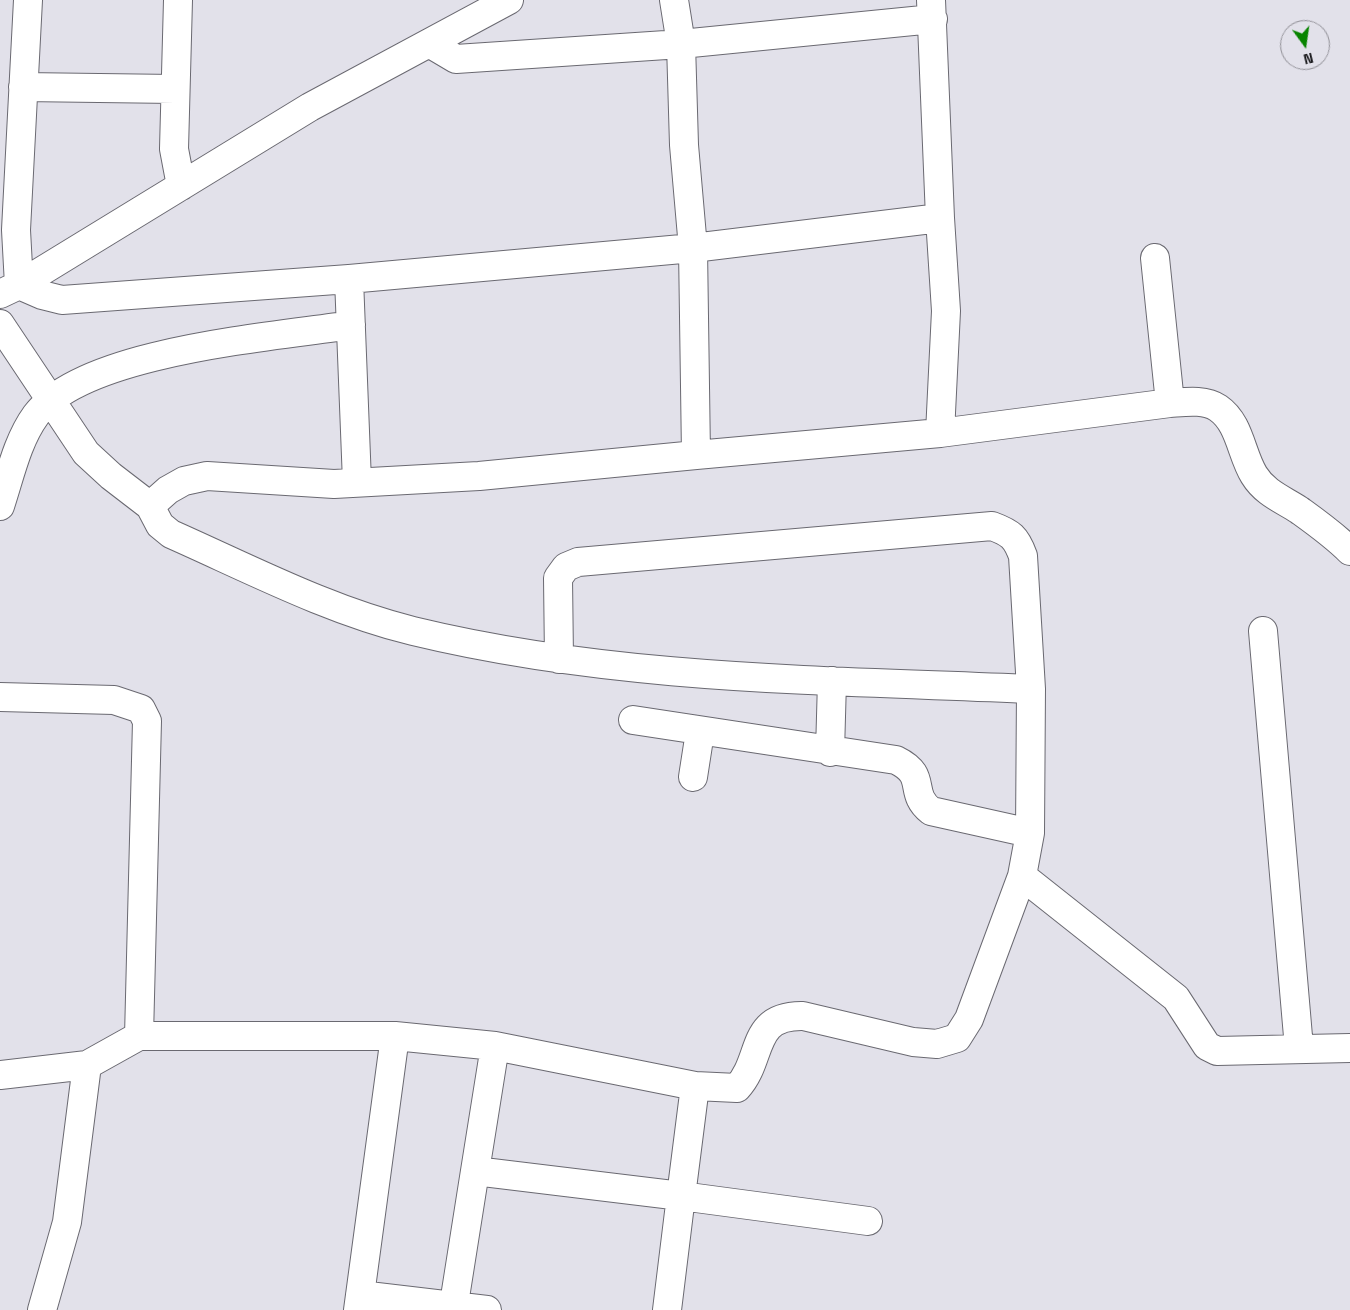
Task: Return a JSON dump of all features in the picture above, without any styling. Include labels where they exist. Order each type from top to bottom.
[{"type":"street","points":[[9,289],[16,230],[28,0]]},
{"type":"street","points":[[178,0],[174,149],[181,186]]},
{"type":"street","points":[[9,289],[310,107],[509,0]]},
{"type":"street","points":[[674,0],[680,44],[684,144],[692,248],[696,455]]},
{"type":"street","points":[[429,43],[456,59],[680,44],[932,10],[940,218],[946,311],[940,433]]},
{"type":"street","points":[[23,87],[176,89]]},
{"type":"street","points":[[9,289],[62,300],[349,279],[692,248],[940,218]]},
{"type":"street","points":[[1155,258],[1170,403]]},
{"type":"street","points":[[349,279],[358,482]]},
{"type":"street","points":[[0,324],[86,453],[111,476],[150,506],[160,525],[171,534],[308,597],[412,630],[559,659],[728,677],[1031,688]]},
{"type":"street","points":[[0,506],[22,439],[36,416],[51,399],[115,368],[151,357],[207,346],[351,325]]},
{"type":"street","points":[[150,506],[168,490],[184,481],[207,476],[334,484],[479,476],[940,433],[1170,403],[1198,402],[1217,407],[1230,418],[1254,475],[1271,494],[1305,515],[1350,551]]},
{"type":"street","points":[[0,1075],[86,1065],[139,1036],[395,1036],[495,1046],[695,1086],[737,1088],[744,1081],[762,1034],[778,1019],[790,1016],[803,1016],[913,1042],[938,1044],[956,1038],[969,1019],[1018,887],[1030,833],[1031,688],[1023,556],[1017,540],[1006,531],[992,526],[578,562],[566,567],[558,578],[559,659]]},
{"type":"street","points":[[1263,631],[1299,1048]]},
{"type":"street","points":[[830,752],[832,681]]},
{"type":"street","points":[[0,697],[114,700],[141,709],[147,720],[139,1036]]},
{"type":"street","points":[[633,720],[830,752],[896,760],[910,767],[916,777],[922,804],[931,811],[1030,833]]},
{"type":"street","points":[[693,777],[700,732]]},
{"type":"street","points":[[1018,887],[1176,998],[1207,1046],[1217,1051],[1350,1048]]},
{"type":"street","points":[[395,1036],[359,1302],[488,1310]]},
{"type":"street","points":[[454,1308],[495,1046]]},
{"type":"street","points":[[42,1310],[67,1222],[86,1065]]},
{"type":"street","points":[[667,1310],[695,1086]]},
{"type":"street","points":[[475,1171],[868,1221]]}]
